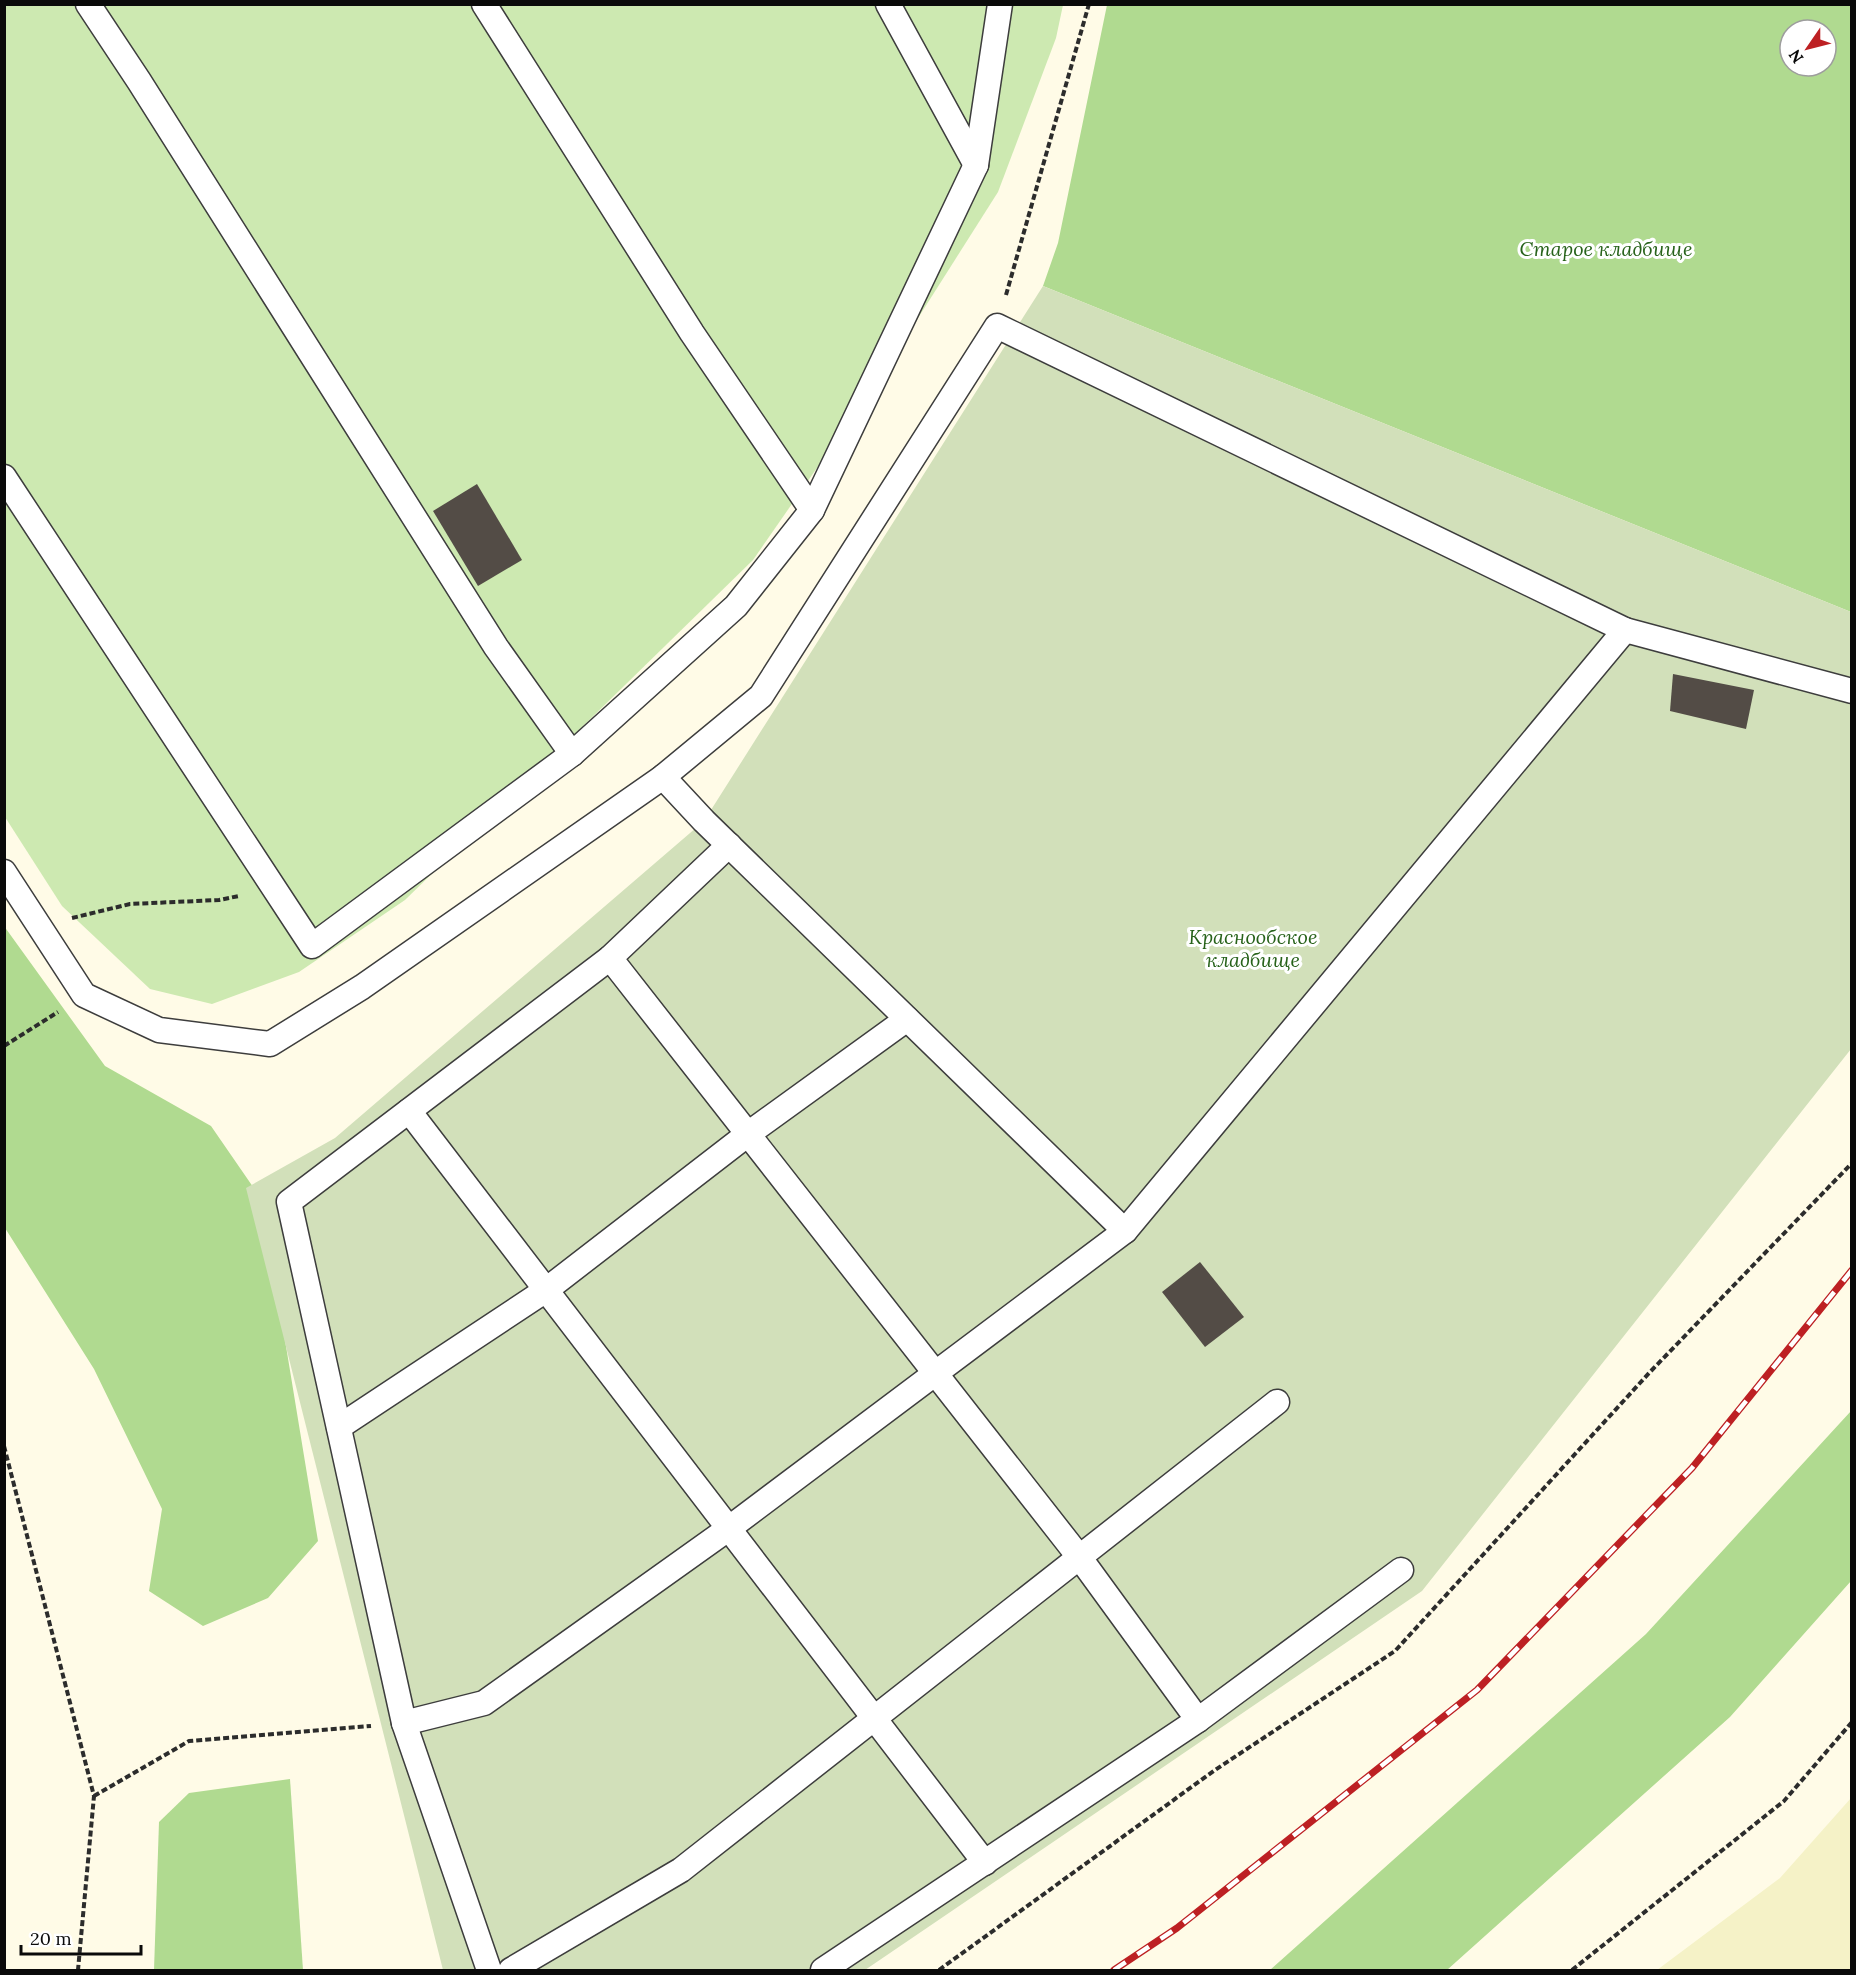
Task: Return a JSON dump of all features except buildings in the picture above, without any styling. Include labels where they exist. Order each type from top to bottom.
[{"type":"lane","points":[[88,4],[146,91],[496,647],[572,754]]},
{"type":"lane","points":[[483,4],[692,333],[812,510]]},
{"type":"lane","points":[[888,4],[976,165]]},
{"type":"lane","points":[[4,477],[312,946],[572,754],[736,606],[812,510],[976,165],[1000,4]]},
{"type":"lane","points":[[4,872],[84,995],[159,1030],[270,1044],[362,987],[663,777],[761,696],[997,326],[1625,630],[1851,691]]},
{"type":"lane","points":[[404,1724],[484,1703],[728,1529],[1125,1231],[1625,630]]},
{"type":"lane","points":[[663,777],[704,821],[1125,1231]]},
{"type":"lane","points":[[489,1971],[404,1724],[289,1202],[610,958],[729,845]]},
{"type":"lane","points":[[610,958],[1080,1558],[1198,1720]]},
{"type":"lane","points":[[339,1427],[546,1290],[748,1134],[907,1018]]},
{"type":"lane","points":[[409,1111],[985,1863]]},
{"type":"lane","points":[[511,1971],[681,1870],[1277,1402]]},
{"type":"lane","points":[[823,1971],[1198,1720],[1401,1570]]},
{"type":"path","points":[[997,326],[1089,4]]},
{"type":"path","points":[[39,926],[130,904],[219,900],[273,888]]},
{"type":"path","points":[[4,1046],[84,995]]},
{"type":"path","points":[[4,1446],[94,1796],[78,1971]]},
{"type":"path","points":[[1572,1971],[1784,1801],[1851,1722]]},
{"type":"path","points":[[94,1796],[189,1741],[404,1724]]},
{"type":"shaded area","points":[[1851,1798],[1851,1970],[1657,1970],[1780,1878]]},
{"type":"green space","points":[[5,5],[1063,5],[1056,38],[998,192],[887,367],[753,560],[405,900],[299,972],[212,1004],[150,989],[62,906],[5,817]]},
{"type":"green space","name":"Старое кладбище","points":[[1107,5],[1851,5],[1851,612],[1043,286],[1058,243]]},
{"type":"green space","name":"Краснообское кладбище","points":[[1043,286],[1851,612],[1851,1049],[1422,1591],[865,1970],[443,1970],[246,1188],[335,1138],[704,821]]},
{"type":"green space","points":[[4,926],[105,1066],[211,1126],[262,1200],[318,1541],[268,1598],[203,1626],[149,1591],[162,1509],[94,1369],[5,1228]]},
{"type":"green space","points":[[1851,1411],[1851,1581],[1730,1717],[1447,1970],[1270,1970],[1646,1634]]},
{"type":"green space","points":[[290,1779],[303,1970],[154,1970],[159,1822],[189,1793]]},
{"type":"railway","points":[[1114,1970],[1177,1928],[1477,1690],[1692,1468],[1852,1270]]}]
